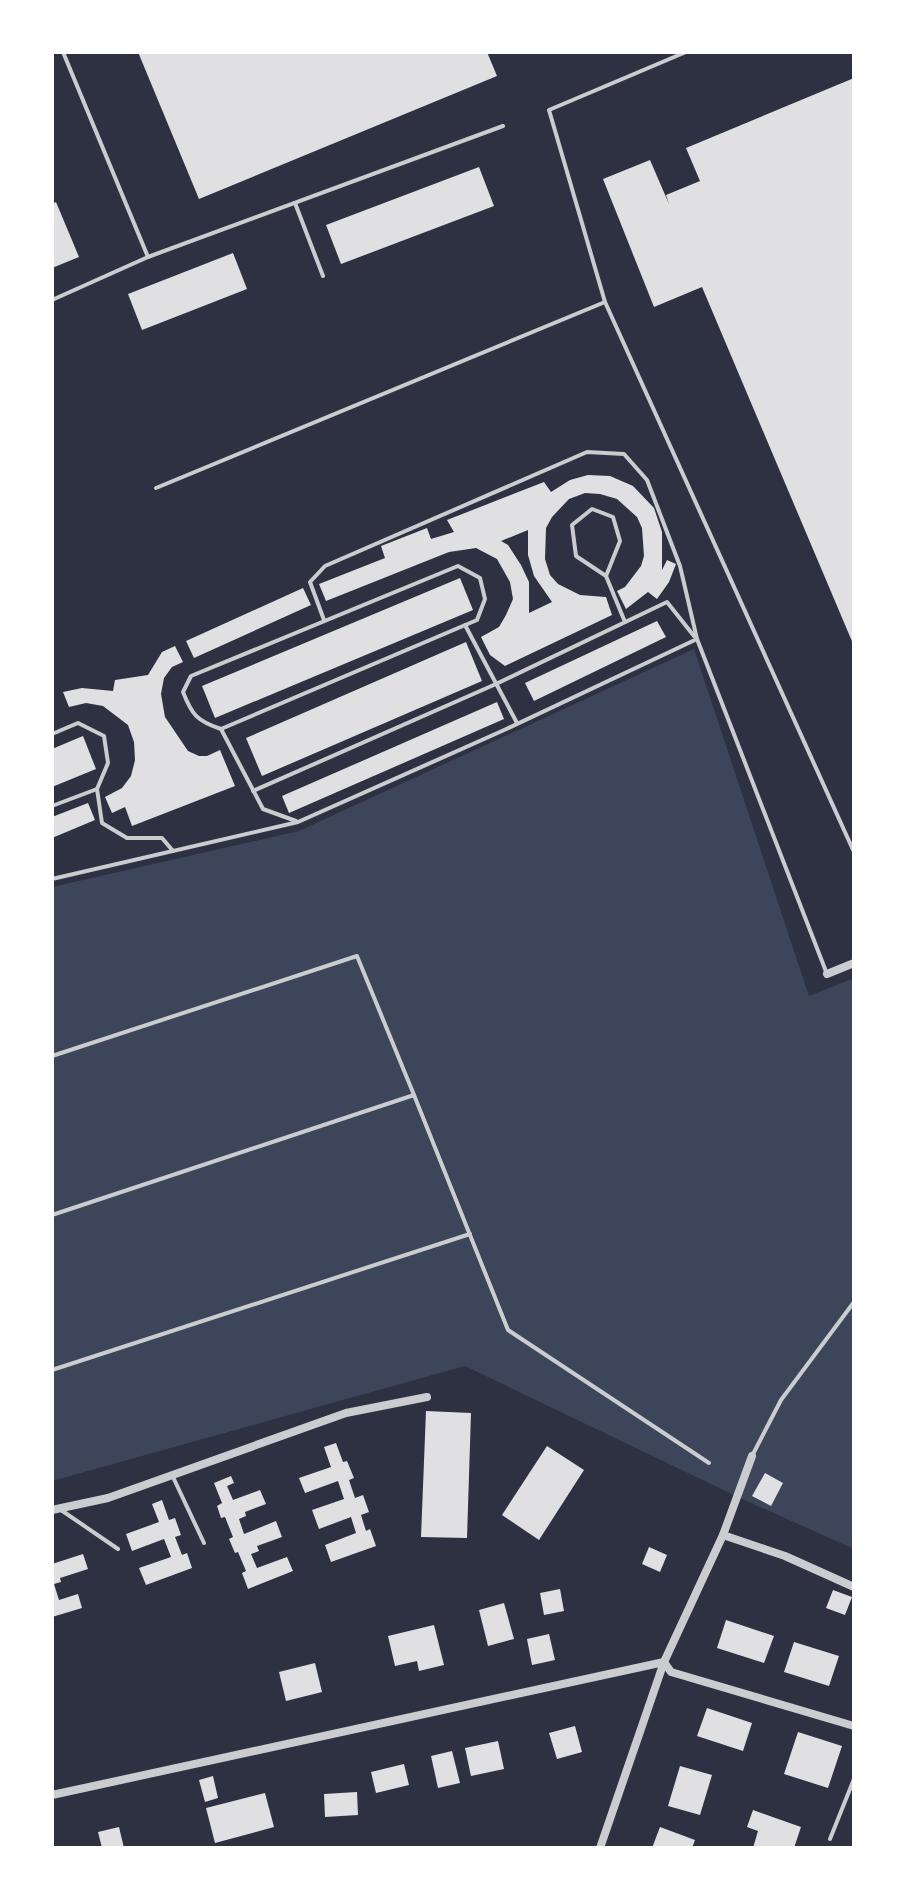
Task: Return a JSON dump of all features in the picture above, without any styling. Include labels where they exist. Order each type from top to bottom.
[{"type":"street","points":[[827,974],[854,963]]},
{"type":"street","points":[[56,1509],[108,1498],[346,1413],[427,1397]]},
{"type":"street","points":[[600,1848],[664,1662],[723,1535],[752,1456]]},
{"type":"street","points":[[723,1535],[785,1556],[854,1587]]},
{"type":"street","points":[[664,1662],[671,1672],[854,1726]]},
{"type":"street","points":[[52,1795],[664,1662]]},
{"type":"lane","points":[[63,52],[148,257]]},
{"type":"lane","points":[[686,52],[549,110],[605,302],[854,852]]},
{"type":"lane","points":[[52,300],[148,257],[503,126]]},
{"type":"lane","points":[[295,203],[323,276]]},
{"type":"lane","points":[[156,488],[605,302]]},
{"type":"lane","points":[[324,620],[310,582],[325,566],[587,452],[624,454],[647,480],[680,566],[697,639],[827,974]]},
{"type":"lane","points":[[606,576],[620,541],[613,517],[592,509],[572,525],[576,556],[606,576],[625,622]]},
{"type":"lane","points":[[458,566],[480,578],[485,599],[477,620],[221,729],[202,723],[190,710],[183,692],[191,676],[324,620],[458,566]]},
{"type":"lane","points":[[253,791],[496,684],[667,602],[697,639]]},
{"type":"lane","points":[[465,625],[517,723]]},
{"type":"lane","points":[[52,879],[298,822],[697,639]]},
{"type":"lane","points":[[52,734],[78,723],[104,736],[108,763],[97,789],[102,823],[127,838],[162,838],[173,851]]},
{"type":"lane","points":[[221,729],[263,809],[298,822]]},
{"type":"lane","points":[[52,806],[97,789]]},
{"type":"lane","points":[[52,1056],[357,956],[508,1330],[709,1463]]},
{"type":"lane","points":[[52,1215],[414,1095]]},
{"type":"lane","points":[[52,1370],[470,1234]]},
{"type":"lane","points":[[752,1456],[781,1400],[854,1302]]},
{"type":"lane","points":[[172,1475],[204,1543]]},
{"type":"lane","points":[[56,1509],[118,1549]]},
{"type":"lane","points":[[830,1839],[854,1779]]},
{"type":"shaded area","points":[[694,649],[809,996],[854,978],[854,1549],[465,1366],[52,1481],[52,887],[299,831]]},
{"type":"building","points":[[138,52],[487,52],[497,76],[199,199]]},
{"type":"building","points":[[854,78],[854,646],[702,287],[654,307],[603,179],[650,160],[669,204],[666,195],[700,181],[686,148]]},
{"type":"building","points":[[479,167],[494,206],[341,264],[326,225]]},
{"type":"building","points":[[56,202],[79,257],[52,268],[52,204]]},
{"type":"building","points":[[233,253],[247,289],[142,330],[128,294]]},
{"type":"building","points":[[588,475],[610,476],[633,486],[654,508],[662,532],[662,570],[667,560],[676,564],[669,582],[657,599],[648,592],[626,609],[617,591],[625,587],[641,566],[644,556],[642,528],[637,517],[617,499],[585,493],[569,499],[552,517],[546,528],[545,559],[550,575],[558,584],[580,595],[606,597],[612,615],[505,666],[490,655],[481,637],[499,627],[506,615],[513,599],[510,582],[497,559],[476,548],[449,552],[326,601],[319,584],[385,558],[381,546],[427,528],[431,539],[454,532],[447,520],[544,482],[551,492],[570,480]],"holes":[[[528,530],[528,555],[534,576],[552,602],[529,613],[529,582],[508,545],[501,541]]]},
{"type":"building","points":[[460,578],[473,610],[215,718],[202,686]]},
{"type":"building","points":[[303,588],[311,605],[194,658],[186,641]]},
{"type":"building","points":[[657,621],[666,637],[534,701],[525,683]]},
{"type":"building","points":[[466,642],[482,681],[262,776],[246,738]]},
{"type":"building","points":[[175,646],[183,662],[172,667],[164,678],[161,694],[165,717],[188,751],[207,756],[220,750],[235,786],[132,826],[125,807],[112,813],[105,797],[122,788],[131,776],[135,760],[134,742],[128,725],[103,706],[86,703],[69,707],[63,692],[82,688],[113,691],[115,680],[148,675],[162,652]]},
{"type":"building","points":[[497,702],[504,719],[289,813],[282,796]]},
{"type":"building","points":[[83,736],[96,769],[52,787],[52,749]]},
{"type":"building","points":[[88,803],[95,820],[52,838],[52,817]]},
{"type":"building","points":[[426,1411],[471,1413],[467,1538],[421,1537]]},
{"type":"building","points":[[336,1443],[343,1462],[347,1461],[354,1478],[349,1480],[355,1498],[363,1495],[369,1512],[361,1515],[366,1531],[370,1529],[376,1546],[331,1562],[325,1545],[356,1533],[351,1517],[319,1529],[312,1510],[344,1499],[338,1481],[305,1493],[299,1478],[331,1467],[324,1447]]},
{"type":"building","points":[[547,1446],[584,1470],[539,1540],[502,1515]]},
{"type":"building","points":[[765,1473],[783,1483],[771,1506],[752,1496]]},
{"type":"building","points":[[231,1476],[234,1483],[227,1486],[233,1500],[260,1490],[266,1504],[245,1512],[246,1516],[239,1519],[244,1534],[276,1521],[282,1537],[257,1546],[259,1551],[251,1554],[257,1568],[287,1557],[293,1571],[248,1589],[242,1573],[246,1571],[229,1539],[233,1537],[225,1517],[221,1518],[217,1506],[222,1503],[214,1483]]},
{"type":"building","points":[[162,1500],[169,1520],[175,1518],[181,1535],[175,1537],[182,1555],[187,1553],[192,1568],[146,1585],[139,1568],[171,1557],[164,1539],[132,1551],[126,1534],[159,1522],[152,1504]]},
{"type":"building","points":[[649,1547],[667,1555],[660,1572],[642,1564]]},
{"type":"building","points":[[83,1554],[88,1569],[60,1578],[61,1582],[54,1584],[59,1600],[78,1594],[82,1608],[52,1617],[52,1564]]},
{"type":"building","points":[[560,1589],[564,1611],[544,1615],[540,1593]]},
{"type":"building","points":[[833,1590],[852,1597],[845,1615],[826,1608]]},
{"type":"building","points":[[504,1603],[514,1639],[488,1646],[479,1610]]},
{"type":"building","points":[[726,1620],[774,1636],[764,1663],[717,1648]]},
{"type":"building","points":[[434,1625],[444,1665],[419,1671],[417,1661],[395,1666],[388,1636]]},
{"type":"building","points":[[549,1634],[555,1660],[532,1665],[527,1639]]},
{"type":"building","points":[[794,1642],[839,1656],[829,1686],[784,1672]]},
{"type":"building","points":[[315,1663],[322,1692],[286,1701],[279,1672]]},
{"type":"building","points":[[707,1708],[752,1723],[743,1751],[697,1736]]},
{"type":"building","points":[[575,1726],[582,1752],[557,1759],[549,1733]]},
{"type":"building","points":[[798,1732],[842,1746],[828,1788],[784,1774]]},
{"type":"building","points":[[498,1741],[504,1769],[471,1776],[465,1748]]},
{"type":"building","points":[[452,1751],[460,1783],[438,1788],[431,1756]]},
{"type":"building","points":[[404,1764],[409,1785],[376,1793],[371,1772]]},
{"type":"building","points":[[680,1766],[712,1775],[700,1815],[668,1806]]},
{"type":"building","points":[[213,1776],[218,1798],[205,1802],[199,1780]]},
{"type":"building","points":[[357,1792],[358,1815],[325,1817],[324,1794]]},
{"type":"building","points":[[265,1793],[274,1827],[215,1843],[206,1808]]},
{"type":"building","points":[[753,1810],[801,1827],[794,1848],[753,1848],[758,1831],[747,1827]]},
{"type":"building","points":[[119,1827],[124,1848],[102,1848],[98,1832]]},
{"type":"building","points":[[660,1827],[695,1840],[692,1848],[652,1848]]}]
